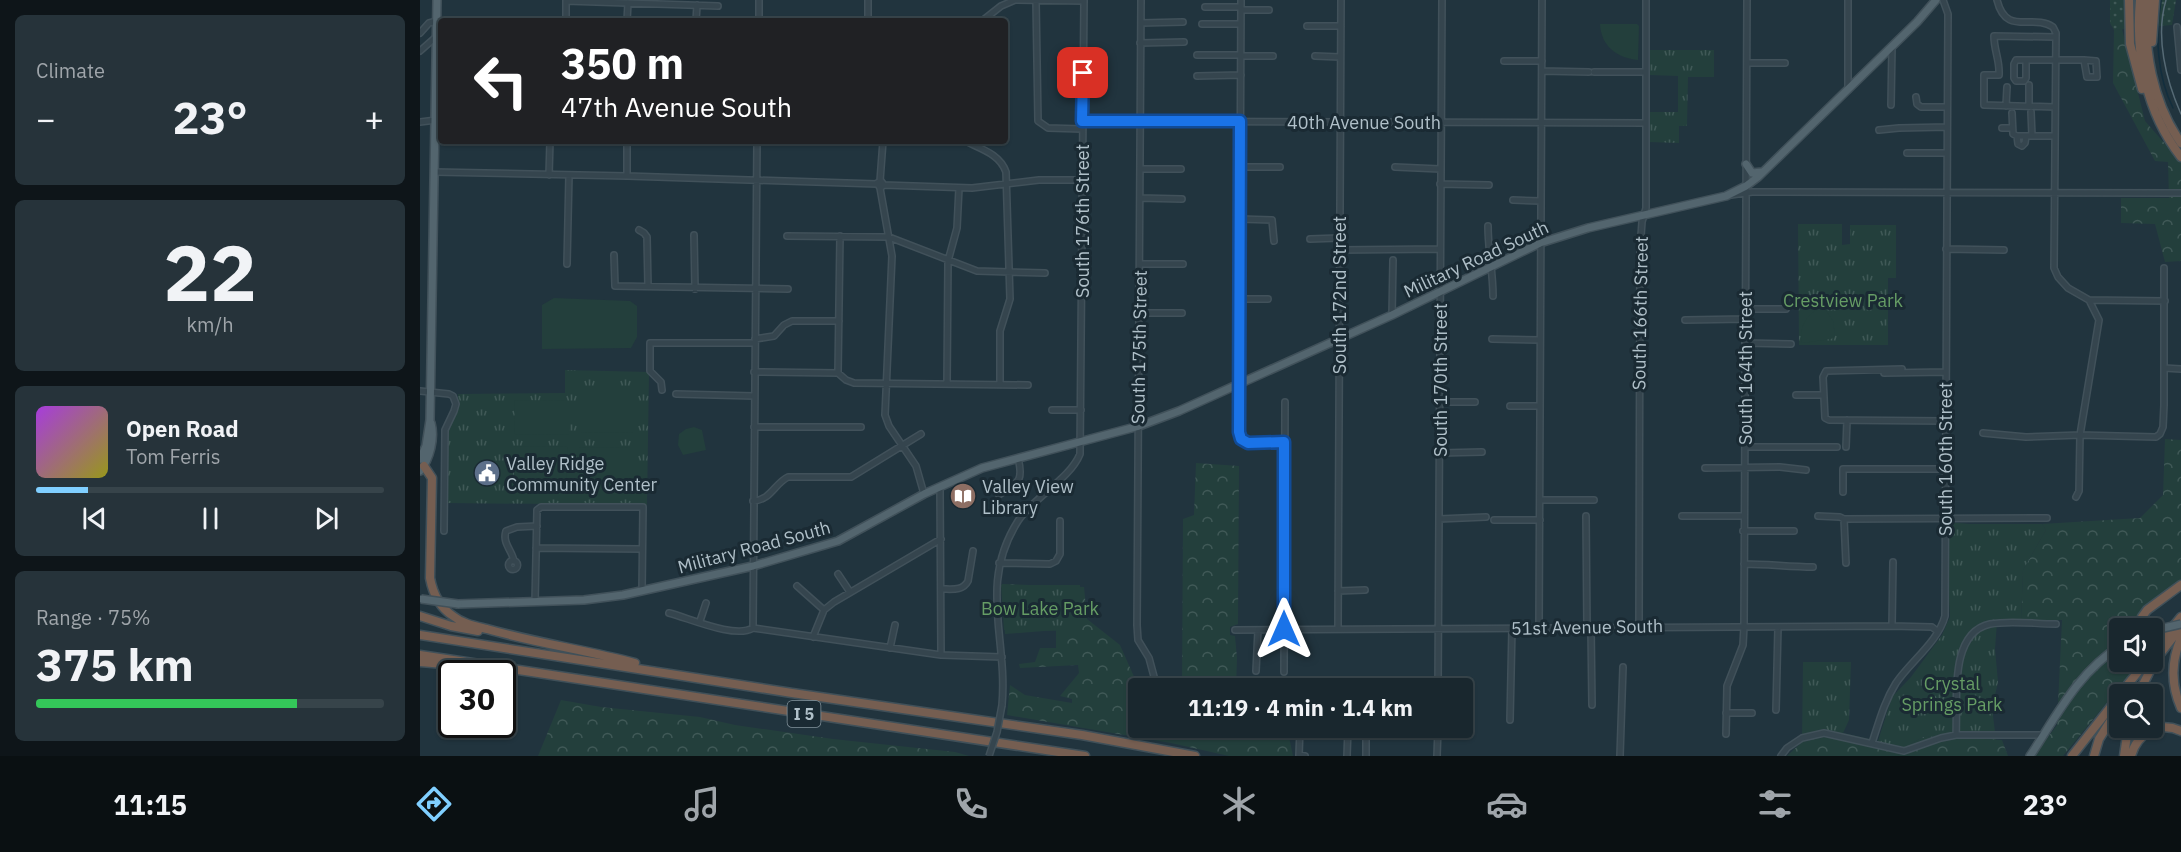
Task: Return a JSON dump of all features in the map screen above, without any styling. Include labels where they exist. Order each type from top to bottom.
[{"type":"highway","points":[[2130,0],[2128,30],[2133,61],[2148,107],[2157,118]]},
{"type":"highway","points":[[2140,0],[2139,35],[2142,69],[2163,132],[2181,157]]},
{"type":"highway","points":[[2148,0],[2146,27],[2151,73],[2160,99],[2181,142]]},
{"type":"highway","points":[[2155,0],[2152,45],[2160,99]]},
{"type":"highway","points":[[421,465],[432,478],[430,578],[435,597],[441,607],[462,622],[503,634],[607,656],[676,674]]},
{"type":"highway","points":[[2142,618],[2147,610],[2181,585]]},
{"type":"highway","points":[[420,616],[464,629],[503,634]]},
{"type":"highway","points":[[2163,640],[2181,617]]},
{"type":"highway","points":[[2143,684],[2156,659],[2181,626]]},
{"type":"highway","name":"I 5","points":[[420,635],[1082,735],[1195,756]]},
{"type":"highway","points":[[2181,639],[2176,654],[2173,679],[2181,708]]},
{"type":"highway","name":"I 5","points":[[420,655],[1085,756]]},
{"type":"highway","points":[[420,662],[523,671]]},
{"type":"highway","points":[[2129,684],[2139,672]]},
{"type":"highway","points":[[2073,756],[2082,741],[2109,708]]},
{"type":"highway","points":[[2094,756],[2099,739],[2109,723]]},
{"type":"highway","points":[[2131,756],[2138,740],[2150,731],[2163,727],[2181,731]]},
{"type":"highway","points":[[2124,756],[2127,738]]},
{"type":"main road","points":[[437,0],[438,28]]},
{"type":"main road","name":"Military Road South","points":[[421,599],[458,604],[494,602],[519,604],[584,600],[642,591],[753,566],[838,541],[924,494],[982,468],[1138,426],[1179,411],[1392,315],[1540,243],[1588,228],[1746,190],[1893,46],[1936,0]]},
{"type":"main road","points":[[421,465],[432,435],[430,391],[438,64]]},
{"type":"main road","points":[[1746,164],[1752,173],[1764,171]]},
{"type":"main road","points":[[2163,629],[2181,626]]},
{"type":"main road","points":[[2030,756],[2080,680],[2109,654]]},
{"type":"street","points":[[566,18],[566,0],[717,6]]},
{"type":"street","points":[[759,0],[759,18]]},
{"type":"street","points":[[868,0],[868,18]]},
{"type":"street","points":[[985,18],[997,8],[1015,0],[1084,0]]},
{"type":"street","name":"South 176th Street","points":[[989,756],[997,732],[1004,682],[996,594],[999,563],[1019,519],[1034,502],[1073,467],[1080,454],[1084,0]]},
{"type":"street","name":"South 175th Street","points":[[1141,0],[1137,635],[1150,661],[1154,678]]},
{"type":"street","name":"South 172nd Street","points":[[1338,628],[1341,0]]},
{"type":"street","name":"South 170th Street","points":[[1438,678],[1442,0]]},
{"type":"street","points":[[1539,628],[1542,0]]},
{"type":"street","name":"South 166th Street","points":[[1639,626],[1640,249],[1646,208],[1646,0]]},
{"type":"street","name":"South 164th Street","points":[[1726,734],[1728,680],[1743,645],[1744,626],[1747,0]]},
{"type":"street","points":[[1848,0],[1848,90]]},
{"type":"street","name":"South 160th Street","points":[[1872,743],[1886,699],[1937,632],[1945,612],[1944,421],[1948,14],[1943,0]]},
{"type":"street","points":[[1997,0],[2002,14],[2009,20],[2019,23],[2048,24],[2055,28],[2055,271],[2068,288],[2089,300],[2097,312],[2098,326],[2080,435],[2079,491],[2076,497]]},
{"type":"street","points":[[1036,1],[1037,117],[1040,124],[1048,128],[1082,129]]},
{"type":"street","points":[[627,18],[628,3]]},
{"type":"street","points":[[696,18],[697,5]]},
{"type":"street","points":[[1241,6],[1239,432],[1241,439],[1248,443],[1284,442]]},
{"type":"street","points":[[1205,7],[1241,6],[1269,10]]},
{"type":"street","points":[[420,33],[429,24],[437,21]]},
{"type":"street","points":[[1140,23],[1183,22]]},
{"type":"street","points":[[1202,24],[1241,24]]},
{"type":"street","points":[[1306,26],[1341,26]]},
{"type":"street","points":[[2177,27],[2181,70]]},
{"type":"street","points":[[2055,107],[2030,109],[1984,105],[1984,75],[1999,75],[2000,62],[1994,50],[1994,36],[2056,38]]},
{"type":"street","points":[[420,51],[438,37]]},
{"type":"street","points":[[1140,43],[1184,42]]},
{"type":"street","points":[[1891,105],[1893,46]]},
{"type":"street","points":[[1197,55],[1273,56]]},
{"type":"street","points":[[1315,56],[1340,57]]},
{"type":"street","points":[[2026,60],[2084,60]]},
{"type":"street","points":[[1504,61],[1542,61]]},
{"type":"street","points":[[1747,63],[1785,63]]},
{"type":"street","points":[[1542,71],[1646,72]]},
{"type":"street","points":[[1197,76],[1241,75]]},
{"type":"street","points":[[2012,112],[2014,133],[2018,144],[2022,146],[2029,136],[2029,85]]},
{"type":"street","points":[[2006,106],[2007,87]]},
{"type":"street","points":[[1916,97],[1917,104],[1921,107],[1947,107]]},
{"type":"street","points":[[420,122],[436,120]]},
{"type":"street","name":"40th Avenue South","points":[[1082,121],[1646,123]]},
{"type":"street","points":[[1879,130],[1947,128]]},
{"type":"street","points":[[2002,128],[2029,136],[2054,136]]},
{"type":"street","points":[[549,175],[550,144]]},
{"type":"street","points":[[627,144],[627,176]]},
{"type":"street","points":[[753,628],[757,144]]},
{"type":"street","points":[[883,144],[880,184],[892,256],[886,421],[916,466],[924,494]]},
{"type":"street","points":[[971,144],[999,159],[1006,172],[1010,299],[1000,331],[1000,384]]},
{"type":"street","points":[[1907,153],[1947,153]]},
{"type":"street","points":[[1240,167],[1280,167]]},
{"type":"street","points":[[1395,167],[1440,169]]},
{"type":"street","points":[[1140,169],[1181,169]]},
{"type":"street","points":[[435,172],[627,176],[959,188],[980,188],[1039,180],[1082,180]]},
{"type":"street","points":[[567,264],[569,175]]},
{"type":"street","points":[[1758,177],[1756,186],[1764,193]]},
{"type":"street","points":[[1440,184],[1489,185]]},
{"type":"street","points":[[947,384],[948,261],[957,228],[959,188]]},
{"type":"street","points":[[1746,190],[1764,193],[2181,193]]},
{"type":"street","points":[[1140,198],[1182,199]]},
{"type":"street","points":[[1513,200],[1540,201]]},
{"type":"street","points":[[1240,219],[1272,220],[1274,241]]},
{"type":"street","points":[[1488,226],[1493,296]]},
{"type":"street","points":[[639,230],[647,237],[648,286]]},
{"type":"street","points":[[694,235],[695,289]]},
{"type":"street","points":[[788,236],[889,237],[977,271],[1045,273]]},
{"type":"street","points":[[838,373],[840,236]]},
{"type":"street","points":[[1310,239],[1339,238]]},
{"type":"street","points":[[1339,250],[1440,249]]},
{"type":"street","points":[[1946,249],[2004,250]]},
{"type":"street","points":[[614,255],[615,286],[788,289]]},
{"type":"street","points":[[1392,315],[1393,260]]},
{"type":"street","points":[[1140,264],[1183,264]]},
{"type":"street","points":[[1983,433],[2026,436],[2156,437],[2160,434],[2163,427],[2164,268]]},
{"type":"street","points":[[1240,299],[1268,299]]},
{"type":"street","points":[[2089,300],[2165,301]]},
{"type":"street","points":[[1745,309],[1786,309]]},
{"type":"street","points":[[1140,313],[1182,313]]},
{"type":"street","points":[[1685,320],[1745,319]]},
{"type":"street","points":[[662,390],[661,382],[650,371],[650,343],[754,341],[774,336],[792,321],[839,321]]},
{"type":"street","points":[[1492,339],[1540,340]]},
{"type":"street","points":[[1745,343],[1791,344]]},
{"type":"street","points":[[2164,368],[2181,369]]},
{"type":"street","points":[[1902,369],[1830,370],[1825,372],[1823,395],[1826,420],[1944,421]]},
{"type":"street","points":[[754,372],[838,373],[851,382],[1028,385]]},
{"type":"street","points":[[1884,373],[1945,372]]},
{"type":"street","points":[[420,391],[444,392],[453,396],[456,404],[445,430],[444,531]]},
{"type":"street","points":[[676,394],[754,396]]},
{"type":"street","points":[[1796,395],[1823,395]]},
{"type":"street","points":[[1284,672],[1285,402]]},
{"type":"street","points":[[1440,402],[1475,402]]},
{"type":"street","points":[[1510,406],[1540,406]]},
{"type":"street","points":[[1052,410],[1081,410]]},
{"type":"street","points":[[1846,447],[1847,420]]},
{"type":"street","points":[[754,427],[861,427]]},
{"type":"street","points":[[753,501],[770,496],[788,477],[851,477],[921,434]]},
{"type":"street","points":[[1745,447],[1837,447]]},
{"type":"street","points":[[1440,453],[1482,452]]},
{"type":"street","points":[[999,495],[1020,479],[1022,472],[1018,460]]},
{"type":"street","points":[[1705,468],[1806,470]]},
{"type":"street","points":[[1843,492],[1842,469],[1945,469]]},
{"type":"street","points":[[940,487],[941,655]]},
{"type":"street","points":[[1540,500],[1594,500]]},
{"type":"street","points":[[535,602],[538,507],[643,507],[642,591]]},
{"type":"street","points":[[1586,516],[1592,705]]},
{"type":"street","points":[[1682,516],[1744,516]]},
{"type":"street","points":[[1818,516],[1844,519],[2047,518]]},
{"type":"street","points":[[1439,519],[1486,517]]},
{"type":"street","points":[[1494,519],[1540,520]]},
{"type":"street","points":[[1844,519],[1846,563]]},
{"type":"street","points":[[999,563],[1050,564],[1056,561],[1060,554],[1060,521]]},
{"type":"street","points":[[514,561],[506,544],[506,531],[517,527],[537,526]]},
{"type":"street","points":[[1743,531],[1794,531]]},
{"type":"street","points":[[813,637],[824,610],[850,592],[941,539]]},
{"type":"street","points":[[536,548],[642,549]]},
{"type":"street","points":[[942,589],[962,588],[966,585],[973,551]]},
{"type":"street","points":[[1892,626],[1893,562]]},
{"type":"street","points":[[1744,564],[1813,567]]},
{"type":"street","points":[[838,574],[850,592]]},
{"type":"street","points":[[797,586],[824,610]]},
{"type":"street","points":[[1338,591],[1365,590]]},
{"type":"street","points":[[700,621],[706,603]]},
{"type":"street","points":[[669,613],[728,631],[748,631],[753,628],[941,655],[1002,657]]},
{"type":"street","points":[[1956,735],[1959,664],[1962,649],[1973,633],[1990,624],[2056,624]]},
{"type":"street","points":[[890,648],[895,625]]},
{"type":"street","name":"51st Avenue South","points":[[1235,630],[1892,626],[1932,627],[1937,632]]},
{"type":"street","points":[[1776,710],[1778,627]]},
{"type":"street","points":[[1510,720],[1512,628]]},
{"type":"street","points":[[1256,671],[1258,630]]},
{"type":"street","points":[[1620,756],[1623,667]]},
{"type":"street","points":[[1726,713],[1752,713]]},
{"type":"street","points":[[1781,756],[1791,745],[1815,734],[1833,734],[1904,751],[1956,735],[2044,735]]},
{"type":"street","points":[[1300,738],[1299,755],[1305,756]]},
{"type":"street","points":[[1347,756],[1348,738]]},
{"type":"street","points":[[1366,738],[1366,756]]},
{"type":"street","points":[[1437,756],[1438,738]]},
{"type":"green space","points":[[2110,0],[2176,0],[2172,25],[2114,30],[2110,23]]},
{"type":"green space","points":[[1600,24],[1637,24],[1639,26],[1638,60],[1623,57],[1612,50],[1603,39]]},
{"type":"green space","points":[[2122,29],[2145,121],[2181,162],[2181,261],[2165,262],[2155,224],[2121,223],[2121,198],[2169,198],[2168,162],[2155,161],[2113,83],[2114,30]]},
{"type":"green space","points":[[1650,50],[1714,50],[1714,77],[1688,77],[1687,126],[1679,126],[1679,143],[1649,142],[1650,112],[1678,112],[1678,76],[1650,75]]},
{"type":"green space","name":"Crestview Park","points":[[1798,224],[1842,224],[1842,245],[1850,244],[1850,225],[1896,225],[1896,278],[1888,278],[1888,345],[1799,345]]},
{"type":"green space","points":[[554,298],[630,301],[637,306],[637,337],[631,348],[542,349],[542,305]]},
{"type":"green space","points":[[1823,306],[1833,321],[1835,336],[1831,339],[1802,343],[1801,337],[1805,321]]},
{"type":"green space","points":[[565,370],[649,372],[647,505],[446,503],[448,427],[458,408],[458,394],[565,393]]},
{"type":"green space","points":[[580,390],[633,390],[633,433],[580,432]]},
{"type":"green space","points":[[515,400],[569,401],[569,435],[514,434]]},
{"type":"green space","points":[[694,427],[702,430],[706,450],[683,455],[678,445],[679,434]]},
{"type":"green space","points":[[2165,439],[2181,440],[2181,579],[2141,609],[2138,618],[2109,618],[2109,647],[2106,650],[2109,672],[2132,672],[2122,684],[2109,684],[2109,700],[2063,756],[2034,756],[2057,725],[2062,620],[2021,621],[2023,570],[2046,530],[2042,524],[2140,518],[2163,495]]},
{"type":"green space","points":[[514,446],[568,447],[566,486],[549,481],[514,481]]},
{"type":"green space","points":[[579,447],[631,448],[631,483],[598,482],[581,486]]},
{"type":"green space","points":[[1196,463],[1239,466],[1238,624],[1230,627],[1230,635],[1235,636],[1236,678],[1182,678],[1183,519],[1194,515]]},
{"type":"green space","name":"Crystal Springs Park","points":[[1948,522],[2042,524],[2046,530],[2023,570],[2021,621],[1997,621],[1995,649],[1998,682],[1992,708],[1996,740],[1925,736],[1910,744],[1892,746],[1826,737],[1802,742],[1803,662],[1851,662],[1849,720],[1843,733],[1878,741],[1892,697],[1911,677],[1942,635],[1950,617]]},
{"type":"green space","points":[[1002,584],[1084,587],[1087,619],[1120,645],[1135,678],[1128,678],[1128,736],[1007,715],[1010,685],[1025,695],[1072,703],[1072,699],[1060,696],[1079,673],[1078,665],[1020,668],[1019,664],[1035,662],[1040,648],[1056,648],[1056,630],[1005,634]]},
{"type":"green space","name":"Bow Lake Park","points":[[1001,585],[1080,585],[1080,631],[1004,630]]},
{"type":"green space","points":[[561,700],[601,707],[700,717],[735,725],[833,739],[955,752],[969,756],[538,756]]},
{"type":"green space","points":[[1925,736],[2002,740],[2008,756],[1787,756],[1802,742],[1826,737],[1872,743],[1910,744]]},
{"type":"green space","points":[[1142,738],[1289,738],[1293,756],[1229,756]]},
{"type":"waterway","points":[[2161,0],[2158,27],[2159,55],[2164,83],[2173,108]]},
{"type":"tram line","points":[[2166,0],[2162,43],[2167,73],[2181,114]]},
{"type":"place","name":"Valley Ridge Community Center","points":[[487,473]]},
{"type":"place","name":"Valley View Library","points":[[963,496]]},
{"type":"route","points":[[1083,73],[1082,121],[1240,121],[1239,432],[1241,439],[1248,443],[1284,442],[1284,629]]}]
